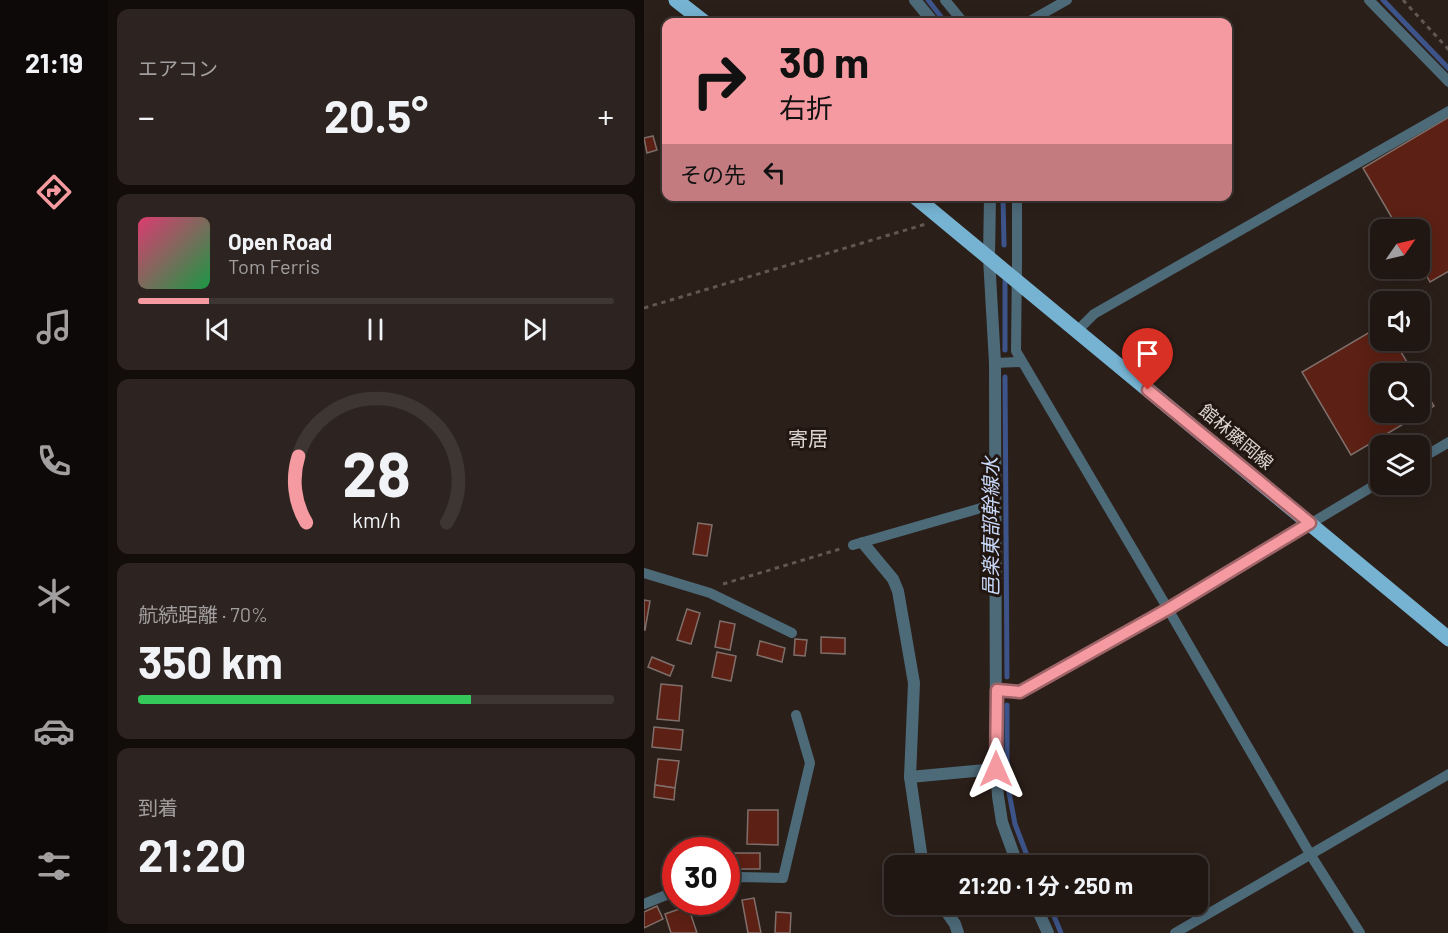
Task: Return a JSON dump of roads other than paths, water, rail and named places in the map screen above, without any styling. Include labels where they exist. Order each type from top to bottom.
[{"type":"main road","points":[[676,0],[699,18]]},
{"type":"main road","name":"館林藤岡線","points":[[920,201],[1448,639]]},
{"type":"street","points":[[915,0],[930,18]]},
{"type":"street","points":[[990,201],[989,258],[995,363],[996,769],[1002,822],[1014,855]]},
{"type":"street","points":[[858,544],[893,579],[898,591],[914,683],[910,777],[921,855]]},
{"type":"street","points":[[910,777],[996,769]]},
{"type":"street","points":[[948,915],[958,933]]},
{"type":"street","points":[[1040,915],[1048,933]]},
{"type":"lane","points":[[945,0],[960,18]]},
{"type":"lane","points":[[1035,18],[1067,0]]},
{"type":"lane","points":[[1370,0],[1448,82]]},
{"type":"lane","points":[[1077,331],[1094,314],[1448,111]]},
{"type":"lane","points":[[1017,201],[1016,351],[1021,362],[1310,854],[1360,933]]},
{"type":"lane","points":[[995,363],[1021,362]]},
{"type":"lane","points":[[1430,453],[1448,442]]},
{"type":"lane","points":[[997,690],[1020,692],[1168,609],[1370,488]]},
{"type":"lane","points":[[858,544],[995,504]]},
{"type":"lane","points":[[644,573],[710,593],[792,633]]},
{"type":"lane","points":[[740,877],[784,878],[810,764],[796,714]]},
{"type":"lane","points":[[1175,933],[1448,774]]},
{"type":"lane","points":[[644,904],[662,897]]},
{"type":"waterway","name":"邑楽東部幹線水","points":[[928,0],[942,18]]},
{"type":"waterway","points":[[1383,0],[1449,69]]},
{"type":"waterway","name":"邑楽東部幹線水","points":[[1003,201],[1004,245]]},
{"type":"waterway","name":"邑楽東部幹線水","points":[[1005,281],[1005,350]]},
{"type":"waterway","name":"邑楽東部幹線水","points":[[1005,377],[1007,677]]},
{"type":"waterway","name":"邑楽東部幹線水","points":[[1007,705],[1007,782],[1015,824],[1027,855]]},
{"type":"waterway","name":"邑楽東部幹線水","points":[[1054,915],[1061,933]]},
{"type":"district","name":"寄居","points":[[808,439]]}]
